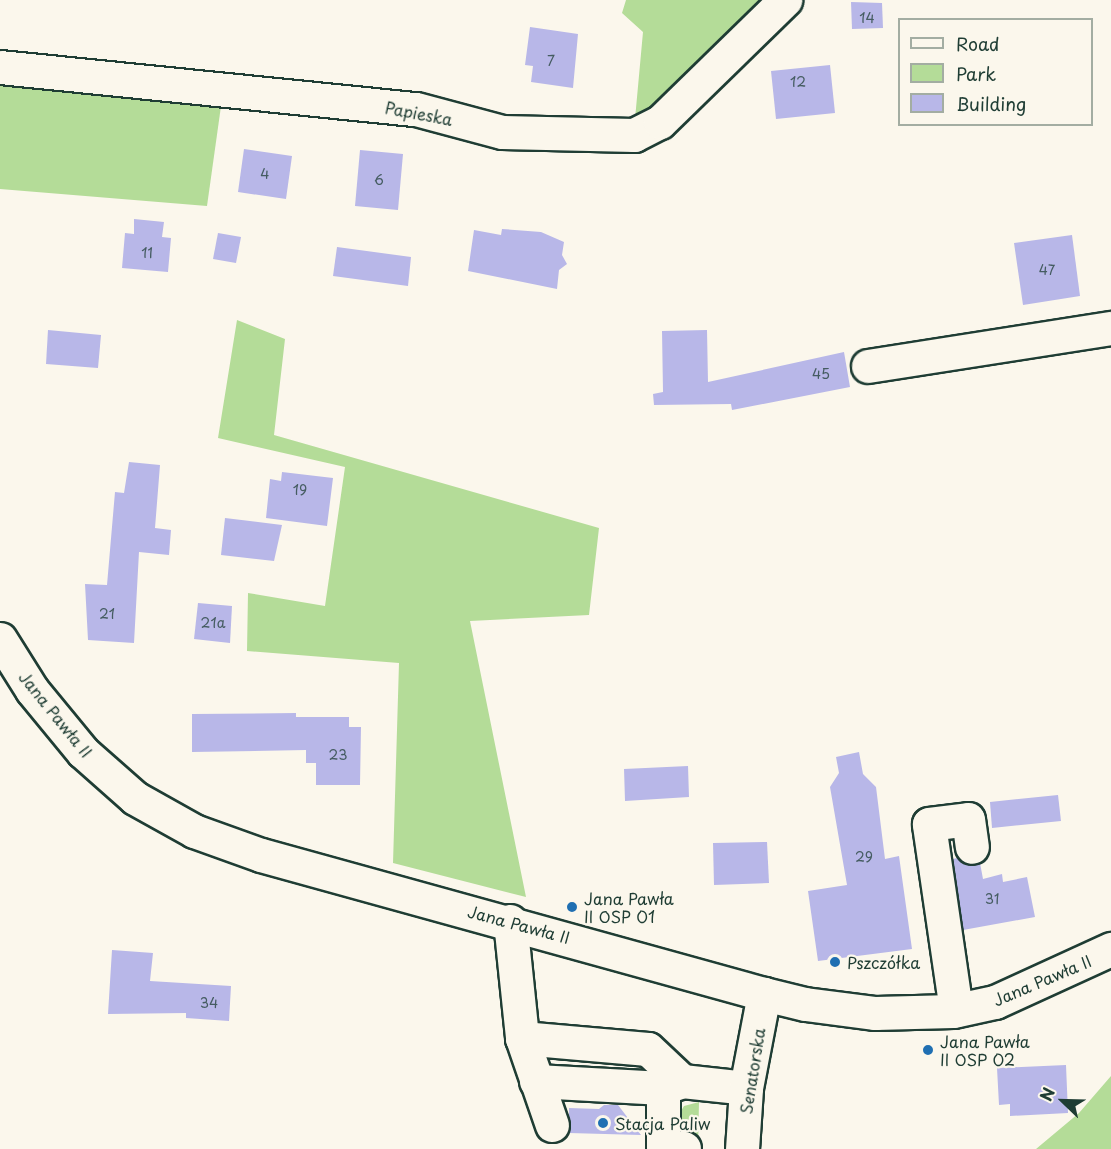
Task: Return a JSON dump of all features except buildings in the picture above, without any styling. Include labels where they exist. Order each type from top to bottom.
[{"type":"street","name":"Papieska","points":[[0,67],[416,110],[502,132],[634,135],[660,122],[785,0]]},
{"type":"street","points":[[868,366],[1111,328]]},
{"type":"street","name":"Jana Pawła II","points":[[0,639],[32,690],[83,752],[135,798],[186,827],[261,855],[510,921],[764,994],[806,1004],[875,1013],[956,1010],[1004,999],[1111,950]]},
{"type":"street","points":[[956,1010],[929,824],[968,819],[972,847]]},
{"type":"street","points":[[510,921],[529,1060],[552,1125]]},
{"type":"street","name":"Senatorska","points":[[742,1149],[746,1088],[764,994]]},
{"type":"street","points":[[529,1060],[648,1049],[672,1080],[663,1147],[684,1148]]},
{"type":"street","points":[[529,1060],[746,1088]]},
{"type":"green space","points":[[626,0],[773,0],[660,110],[635,119],[643,32],[622,13]]},
{"type":"green space","points":[[0,83],[222,99],[207,206],[0,189]]},
{"type":"green space","points":[[237,320],[285,339],[274,435],[599,528],[589,615],[470,621],[526,897],[393,863],[399,663],[247,651],[248,593],[325,606],[345,467],[218,438]]},
{"type":"green space","points":[[1111,1076],[1111,1149],[1036,1149],[1079,1113]]},
{"type":"green space","points":[[699,1102],[698,1149],[692,1149],[693,1130],[673,1125],[684,1106]]},
{"type":"place","name":"Jana Pawła II OSP 01","points":[[572,907]]},
{"type":"place","name":"Pszczółka","points":[[835,962]]},
{"type":"place","name":"Jana Pawła II OSP 02","points":[[928,1050]]},
{"type":"place","name":"Stacja Paliw","points":[[603,1123]]}]
